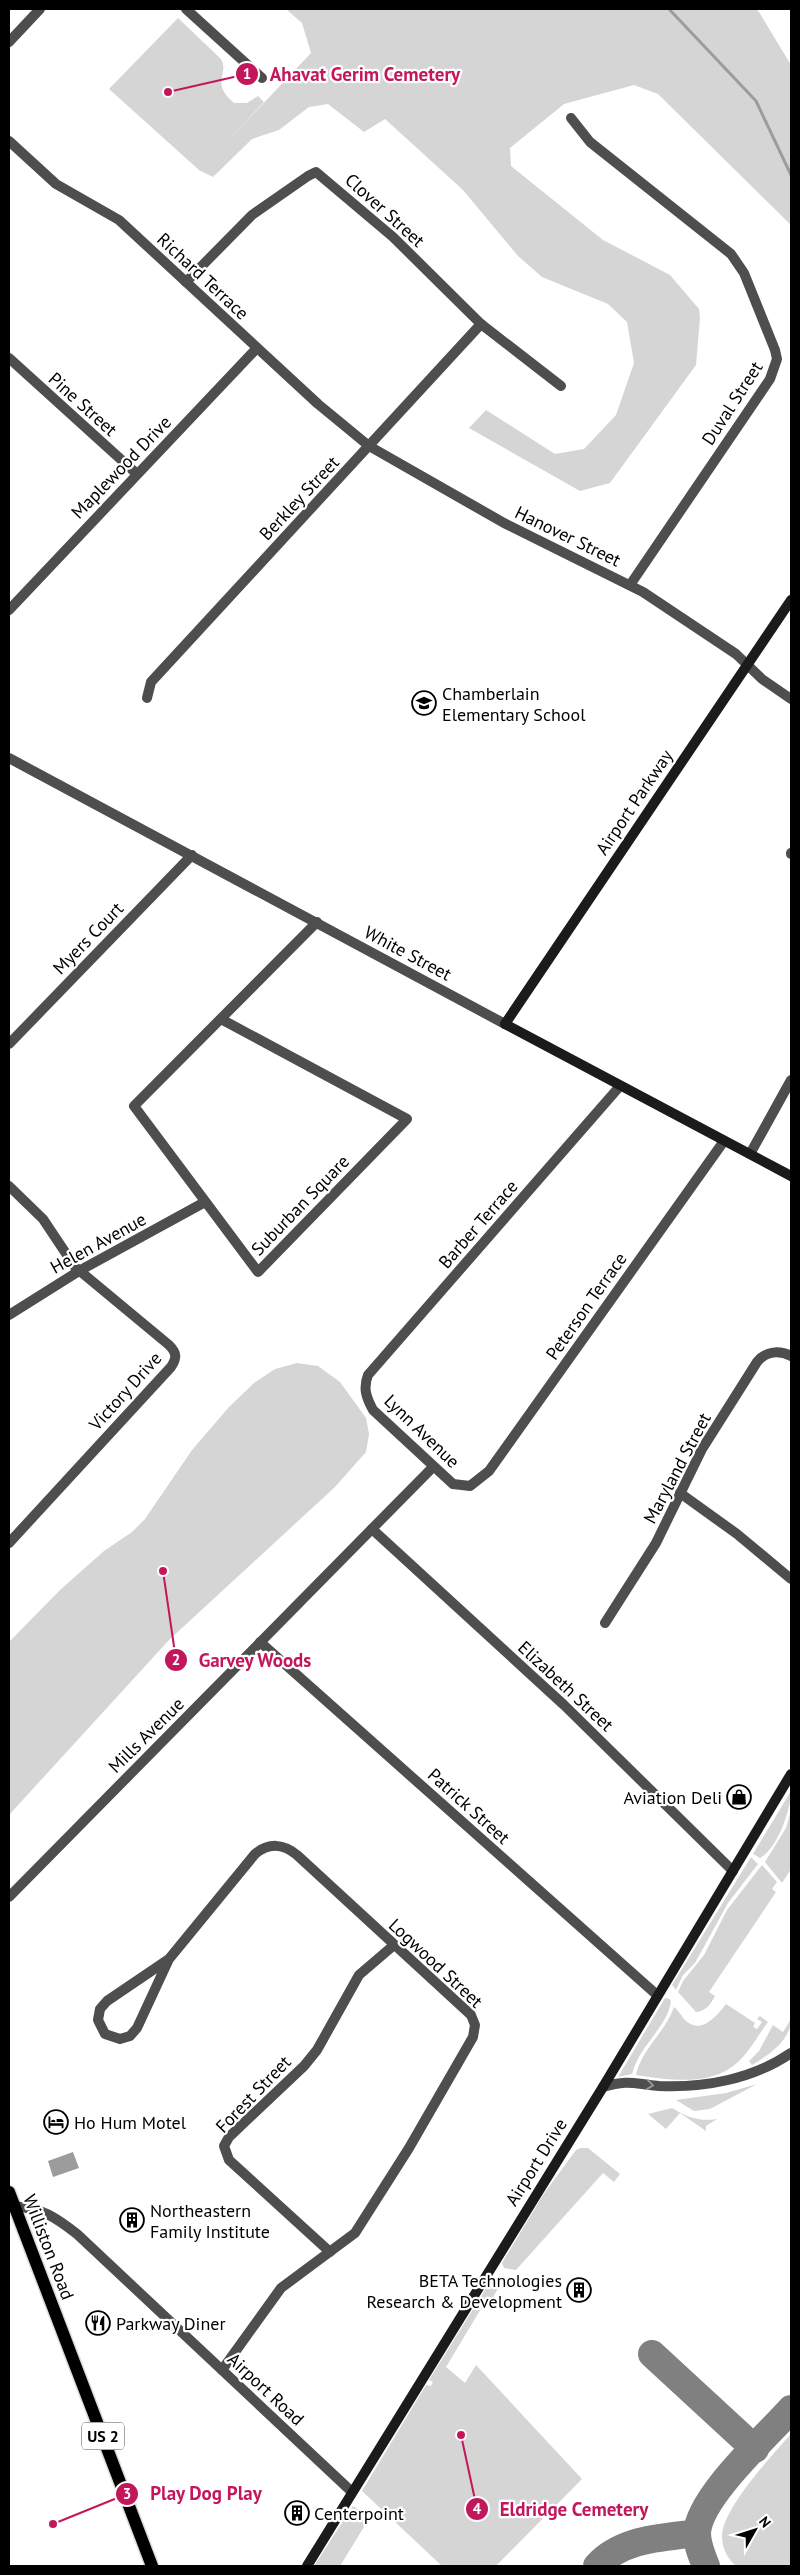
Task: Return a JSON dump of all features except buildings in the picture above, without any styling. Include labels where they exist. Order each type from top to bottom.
[{"type":"main road","name":"Airport Parkway","points":[[505,1024],[746,664],[791,600]]},
{"type":"main road","name":"White Street","points":[[505,1024],[791,1176]]},
{"type":"main road","name":"Airport Drive","points":[[307,2566],[603,2087],[791,1774]]},
{"type":"main road","name":"Williston Road","points":[[9,2192],[152,2566]]},
{"type":"street","points":[[9,42],[38,9]]},
{"type":"street","points":[[186,9],[262,78]]},
{"type":"street","name":"Duval Street","points":[[571,118],[590,142],[735,259],[744,273],[777,359],[770,379],[630,585]]},
{"type":"street","name":"Richard Terrace","points":[[9,141],[56,184],[119,220],[318,404],[369,446]]},
{"type":"street","name":"Clover Street","points":[[186,282],[252,215],[316,172],[393,237],[481,324],[561,386]]},
{"type":"street","name":"Berkley Street","points":[[147,698],[151,682],[481,324]]},
{"type":"street","name":"Maplewood Drive","points":[[9,610],[257,348]]},
{"type":"street","name":"Pine Street","points":[[9,358],[137,474]]},
{"type":"street","name":"Hanover Street","points":[[369,446],[504,524],[630,585],[736,654],[762,679],[791,699]]},
{"type":"street","name":"White Street","points":[[9,758],[505,1024]]},
{"type":"street","name":"Myers Court","points":[[9,1044],[192,855]]},
{"type":"street","name":"Suburban Square","points":[[221,1019],[407,1119],[258,1272],[134,1106],[317,922]]},
{"type":"street","points":[[750,1154],[791,1080]]},
{"type":"street","name":"Barber Terrace","points":[[364,1384],[374,1365],[620,1086]]},
{"type":"street","name":"Peterson Terrace","points":[[470,1486],[489,1471],[724,1141]]},
{"type":"street","points":[[9,1186],[42,1219],[79,1271]]},
{"type":"street","name":"Helen Avenue","points":[[9,1315],[79,1271],[205,1202]]},
{"type":"street","name":"Victory Drive","points":[[9,1542],[171,1367],[176,1358],[169,1346],[79,1271]]},
{"type":"street","name":"Maryland Street","points":[[605,1623],[656,1543],[702,1449],[757,1362],[767,1354],[776,1352],[791,1356]]},
{"type":"street","name":"Lynn Avenue","points":[[364,1384],[368,1401],[380,1418],[453,1484],[470,1486]]},
{"type":"street","name":"Mills Avenue","points":[[9,1897],[433,1467]]},
{"type":"street","points":[[680,1493],[737,1534],[791,1579]]},
{"type":"street","name":"Elizabeth Street","points":[[372,1529],[564,1705],[733,1871]]},
{"type":"street","name":"Patrick Street","points":[[260,1642],[657,1995]]},
{"type":"street","name":"Logwood Street","points":[[169,1958],[103,2004],[98,2020],[105,2034],[120,2039],[134,2032],[169,1958],[255,1854],[265,1847],[276,1846],[292,1851],[471,2015],[474,2022],[475,2033],[361,2224],[349,2239],[281,2288],[222,2370]]},
{"type":"street","name":"Forest Street","points":[[330,2252],[229,2160],[224,2146],[229,2137],[307,2062],[359,1975],[394,1946]]},
{"type":"street","points":[[603,2087],[625,2081],[684,2086],[721,2083],[747,2074],[791,2053]]},
{"type":"street","name":"Airport Road","points":[[14,2206],[41,2210],[53,2215],[77,2234],[352,2492]]},
{"type":"shaded area","points":[[286,9],[756,9],[759,12],[791,65],[791,225],[658,94],[634,85],[564,104],[510,148],[511,166],[603,240],[670,275],[699,309],[696,365],[610,483],[580,491],[469,428],[486,410],[555,454],[584,449],[616,415],[634,363],[627,322],[608,304],[542,277],[518,256],[463,190],[385,119],[364,132],[328,104],[309,107],[279,130],[252,139],[213,177],[199,170],[109,89],[178,18],[221,59],[223,70],[221,84],[234,103],[247,103],[258,96],[264,102],[220,149],[311,53],[302,23]]},
{"type":"shaded area","points":[[297,1363],[318,1366],[340,1382],[366,1418],[369,1434],[366,1452],[335,1487],[169,1640],[9,1815],[9,1642],[60,1590],[104,1551],[132,1532],[145,1519],[192,1450],[229,1407],[254,1383],[275,1369]]},
{"type":"shaded area","points":[[791,1791],[789,1808],[782,1828],[772,1846],[760,1858],[753,1854]]},
{"type":"shaded area","points":[[791,1810],[791,1869],[782,1883],[765,1862],[786,1828]]},
{"type":"shaded area","points":[[751,1857],[758,1864],[728,1903],[695,1963],[683,1975],[676,1990],[672,1985]]},
{"type":"shaded area","points":[[762,1865],[777,1882],[772,1889],[776,1892],[709,1992],[715,1996],[711,2002],[705,2009],[696,2012],[678,1992],[683,1981],[704,1955],[727,1910]]},
{"type":"shaded area","points":[[665,1998],[670,1999],[671,2002],[668,2012],[641,2054],[632,2074],[618,2077]]},
{"type":"shaded area","points":[[726,2004],[755,2023],[753,2027],[757,2029],[762,2022],[757,2019],[760,2016],[768,2022],[742,2058],[728,2070],[716,2075],[690,2080],[662,2079],[636,2075],[648,2048],[665,2025],[674,2007],[684,2019],[696,2026],[713,2019]]},
{"type":"shaded area","points":[[791,2019],[787,2034],[778,2046],[752,2065],[749,2061],[759,2051],[773,2025],[783,2032]]},
{"type":"shaded area","points":[[757,2084],[710,2109],[694,2111],[676,2100],[726,2093]]},
{"type":"shaded area","points":[[672,2108],[693,2118],[704,2120],[717,2119],[706,2126],[706,2131],[680,2113],[666,2129],[648,2114]]},
{"type":"shaded area","points":[[588,2148],[620,2174],[614,2182],[603,2173],[516,2270],[504,2268],[502,2263],[543,2195],[576,2150]]},
{"type":"shaded area","points":[[73,2152],[79,2168],[53,2177],[48,2161]]},
{"type":"shaded area","points":[[490,2282],[496,2286],[497,2290],[489,2304],[485,2302],[446,2367],[465,2383],[476,2365],[582,2479],[496,2566],[442,2566],[362,2491],[426,2385],[431,2386],[433,2382],[429,2380]]},
{"type":"shaded area","points":[[791,2434],[791,2566],[736,2566],[724,2549],[722,2536],[724,2525],[730,2511],[750,2482]]},
{"type":"shaded area","points":[[353,2506],[370,2517],[340,2566],[314,2566]]},
{"type":"waterway","points":[[669,9],[756,101],[791,175]]},
{"type":"taxiway","points":[[652,2354],[755,2449]]},
{"type":"taxiway","points":[[706,2566],[697,2533],[701,2518],[709,2502],[735,2468],[791,2409]]},
{"type":"taxiway","points":[[597,2566],[607,2557],[630,2545],[657,2538],[697,2533]]},
{"type":"place","name":"Ahavat Gerim Cemetery","points":[[168,92]]},
{"type":"place","name":"Chamberlain Elementary School","points":[[424,703]]},
{"type":"place","name":"Garvey Woods","points":[[163,1571]]},
{"type":"place","name":"Aviation Deli","points":[[739,1797]]},
{"type":"place","name":"Ho Hum Motel","points":[[56,2122]]},
{"type":"place","name":"Northeastern Family Institute","points":[[132,2220]]},
{"type":"place","name":"BETA Technologies Research & Development","points":[[579,2290]]},
{"type":"place","name":"Parkway Diner","points":[[98,2323]]},
{"type":"place","name":"Eldridge Cemetery","points":[[461,2435]]},
{"type":"place","name":"Centerpoint","points":[[297,2513]]},
{"type":"place","name":"Play Dog Play","points":[[53,2524]]}]
